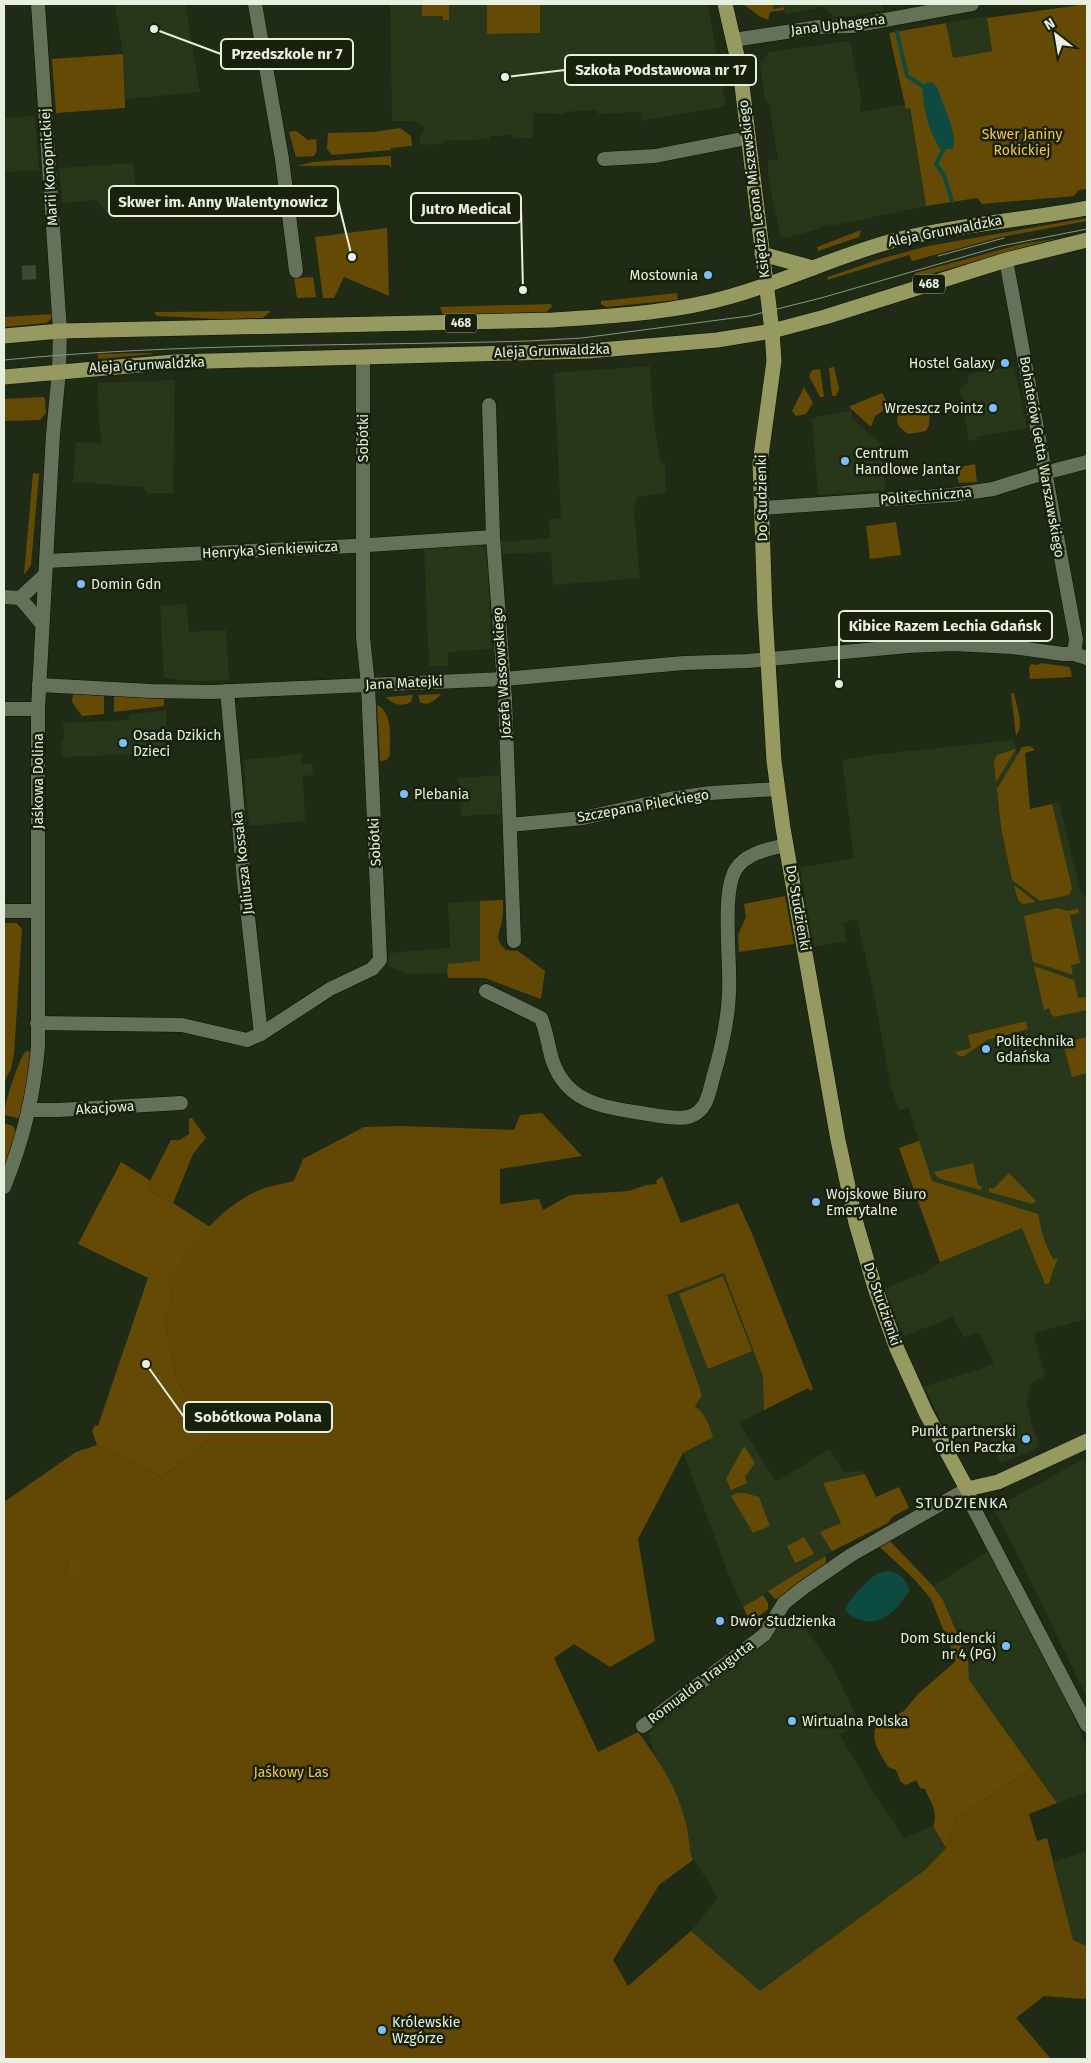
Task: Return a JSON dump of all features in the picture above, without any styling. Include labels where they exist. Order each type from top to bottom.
[{"type":"main road","name":"Księdza Leona Miszewskiego","points":[[725,4],[740,69],[772,331]]},
{"type":"main road","name":"Aleja Grunwaldzka","points":[[4,336],[60,331],[552,320],[684,307],[731,297],[898,239],[940,230],[1087,208]]},
{"type":"main road","name":"Aleja Grunwaldzka","points":[[4,377],[174,362],[588,351],[717,340],[772,331],[825,317],[1006,260],[1087,240]]},
{"type":"main road","points":[[762,254],[813,268]]},
{"type":"main road","name":"Do Studzienki","points":[[772,331],[774,362],[760,463],[777,789],[786,845],[838,1140],[861,1242],[875,1288],[904,1366],[966,1490]]},
{"type":"main road","name":"Romualda Traugutta","points":[[966,1490],[998,1482],[1087,1441]]},
{"type":"street","name":"Marii Konopnickiej","points":[[38,4],[60,331],[59,371]]},
{"type":"street","points":[[255,4],[282,159],[296,271]]},
{"type":"street","name":"Jana Uphagena","points":[[734,40],[819,26],[852,26],[972,4]]},
{"type":"street","points":[[604,159],[655,156],[747,138]]},
{"type":"street","name":"Bohaterów Getta Warszawskiego","points":[[1006,260],[1044,473],[1076,639],[1081,656]]},
{"type":"street","name":"Sobótki","points":[[37,1024],[182,1025],[247,1040],[262,1034],[330,989],[372,969],[380,960],[368,685],[363,637],[363,357]]},
{"type":"street","name":"Jaśkowa Dolina","points":[[4,1187],[22,1140],[35,1082],[38,1046],[38,709],[59,371]]},
{"type":"street","name":"Józefa Wassowskiego","points":[[489,404],[493,537],[504,679],[514,941]]},
{"type":"street","name":"Politechniczna","points":[[762,508],[952,495],[993,489],[1087,462]]},
{"type":"street","name":"Henryka Sienkiewicza","points":[[46,568],[493,537]]},
{"type":"street","points":[[20,598],[46,568]]},
{"type":"street","points":[[4,597],[20,598],[42,624]]},
{"type":"street","name":"Jana Matejki","points":[[39,685],[151,691],[227,691],[504,679],[684,663],[769,659],[908,646],[953,644],[1012,647],[1081,656]]},
{"type":"street","name":"Juliusza Kossaka","points":[[227,691],[262,1034]]},
{"type":"street","points":[[4,709],[38,709]]},
{"type":"street","name":"Szczepana Pileckiego","points":[[510,825],[583,818],[669,799],[711,793],[777,789]]},
{"type":"street","name":"Do Studzienki","points":[[486,991],[541,1018],[553,1063],[558,1074],[574,1093],[590,1103],[648,1114],[686,1118],[696,1114],[705,1105],[717,1066],[728,1013],[730,992],[728,895],[731,877],[743,861],[762,852],[786,845]]},
{"type":"street","points":[[4,911],[37,911]]},
{"type":"street","name":"Akacjowa","points":[[29,1110],[181,1103]]},
{"type":"street","name":"Do Studzienki","points":[[966,1490],[973,1507],[1087,1724]]},
{"type":"street","name":"Romualda Traugutta","points":[[643,1726],[764,1635],[784,1604],[803,1588],[851,1555],[966,1490]]},
{"type":"shaded area","points":[[115,4],[185,4],[200,92],[125,99],[123,54]]},
{"type":"shaded area","points":[[390,4],[708,4],[726,106],[642,121],[640,112],[598,114],[597,110],[565,112],[565,114],[533,113],[533,138],[513,138],[513,135],[490,136],[489,139],[443,141],[443,144],[420,145],[420,138],[425,128],[415,121],[392,121]]},
{"type":"shaded area","points":[[773,4],[882,4],[883,10],[835,17],[823,7],[785,14],[784,7],[774,9]]},
{"type":"shaded area","points":[[987,16],[992,51],[953,58],[946,23]]},
{"type":"shaded area","points":[[850,41],[861,98],[860,112],[905,104],[906,108],[909,108],[926,206],[831,226],[830,224],[819,227],[819,229],[781,239],[768,176],[768,161],[778,159],[770,110],[772,107],[765,101],[760,63],[769,52]]},
{"type":"shaded area","points":[[35,116],[39,170],[4,172],[4,118]]},
{"type":"shaded area","points":[[133,163],[139,211],[109,215],[96,200],[62,203],[59,168]]},
{"type":"shaded area","points":[[650,366],[653,416],[661,463],[665,463],[666,493],[636,497],[634,512],[640,578],[553,585],[551,552],[501,554],[501,542],[550,538],[549,519],[561,518],[554,373]]},
{"type":"shaded area","name":"Wrzeszcz Pointz","points":[[1014,366],[1027,428],[977,437],[977,440],[969,441],[960,389],[967,384],[969,374]]},
{"type":"shaded area","points":[[175,380],[173,493],[147,493],[143,487],[73,482],[76,442],[101,444],[97,383]]},
{"type":"shaded area","name":"Centrum Handlowe Jantar","points":[[852,410],[852,419],[882,445],[885,490],[818,495],[812,418]]},
{"type":"shaded area","points":[[481,544],[487,550],[492,649],[448,652],[448,666],[429,666],[424,548]]},
{"type":"shaded area","points":[[186,604],[189,632],[226,630],[229,680],[193,681],[164,678],[160,606]]},
{"type":"shaded area","points":[[166,710],[168,753],[62,757],[61,741],[64,741],[63,723],[129,720],[129,715]]},
{"type":"shaded area","name":"Politechnika Gdańska","points":[[1014,740],[1030,810],[1059,802],[1080,890],[1083,895],[1087,896],[1087,1319],[1036,1332],[1034,1335],[1045,1376],[1031,1384],[1027,1402],[1032,1426],[1040,1447],[1000,1463],[989,1435],[953,1446],[924,1387],[994,1364],[980,1334],[977,1333],[963,1337],[953,1317],[904,1336],[884,1289],[928,1271],[940,1262],[899,1148],[919,1141],[909,1108],[899,1110],[891,1088],[874,994],[857,919],[843,922],[846,941],[814,947],[800,868],[854,858],[842,760],[863,756]]},
{"type":"shaded area","points":[[301,754],[302,763],[312,764],[313,775],[303,776],[305,821],[249,826],[243,760]]},
{"type":"shaded area","points":[[500,775],[501,814],[461,816],[459,778]]},
{"type":"shaded area","points":[[480,901],[480,962],[448,964],[447,973],[409,974],[388,966],[389,953],[450,948],[448,903]]},
{"type":"shaded area","points":[[738,1203],[751,1231],[813,1389],[810,1391],[808,1388],[803,1390],[739,1423],[776,1482],[829,1449],[844,1472],[862,1471],[888,1523],[832,1551],[743,1607],[729,1576],[678,1438],[702,1395],[667,1295]]},
{"type":"shaded area","points":[[1087,1457],[1087,1698],[1010,1539],[993,1509]]},
{"type":"shaded area","points":[[989,1551],[1064,1692],[1087,1749],[1087,1793],[1057,1803],[969,1680],[968,1659],[943,1600],[933,1586]]},
{"type":"shaded area","points":[[795,1613],[833,1668],[859,1722],[840,1735],[875,1795],[904,1838],[933,1826],[946,1848],[925,1871],[760,1991],[691,1931],[718,1898],[691,1855],[684,1817],[676,1793],[655,1756],[648,1733]]},
{"type":"shaded area","points":[[1087,1851],[1087,1946],[1073,1940],[1054,1862]]},
{"type":"green space","points":[[422,4],[449,4],[449,20],[443,20],[443,16],[422,16]]},
{"type":"green space","points":[[487,4],[540,4],[540,33],[487,34]]},
{"type":"green space","points":[[743,4],[773,4],[774,9],[784,7],[784,10],[770,12],[768,20]]},
{"type":"green space","name":"Skwer Janiny Rokickiej","points":[[1087,4],[1087,189],[1079,190],[1074,196],[982,204],[977,198],[926,206],[910,108],[906,109],[889,33],[946,23],[953,58],[992,51],[987,18]]},
{"type":"green space","points":[[123,54],[125,108],[56,113],[52,59]]},
{"type":"green space","points":[[400,128],[411,136],[412,146],[391,148],[391,150],[332,155],[327,149],[328,133],[374,132]]},
{"type":"green space","points":[[296,131],[308,140],[316,139],[317,150],[314,156],[296,157],[289,132]]},
{"type":"green space","points":[[391,156],[391,168],[389,165],[297,166],[312,162]]},
{"type":"green space","points":[[1087,218],[1087,221],[1001,237],[912,261],[909,255],[827,280],[828,277],[880,259],[928,246]]},
{"type":"green space","points":[[387,228],[389,296],[344,277],[334,298],[323,298],[315,237]]},
{"type":"green space","points":[[861,230],[859,237],[818,251],[817,247]]},
{"type":"green space","points":[[1061,238],[917,278],[915,273],[1022,244]]},
{"type":"green space","points":[[313,277],[316,297],[297,298],[294,278]]},
{"type":"green space","points":[[677,293],[678,300],[606,307],[601,304],[601,301]]},
{"type":"green space","points":[[551,304],[552,307],[546,312],[443,315],[440,307]]},
{"type":"green space","points":[[271,311],[263,318],[219,319],[157,316],[155,314],[155,312]]},
{"type":"green space","points":[[52,314],[51,319],[46,323],[4,327],[4,317]]},
{"type":"green space","points":[[98,354],[152,354],[98,359]]},
{"type":"green space","points":[[834,367],[839,389],[836,396],[832,396],[829,368]]},
{"type":"green space","points":[[820,369],[824,397],[820,397],[809,376],[812,370]]},
{"type":"green space","points":[[804,387],[813,403],[806,414],[796,416],[792,411]]},
{"type":"green space","points":[[882,393],[887,402],[887,408],[875,416],[871,427],[850,406]]},
{"type":"green space","points":[[43,397],[45,399],[46,413],[40,420],[4,421],[4,399]]},
{"type":"green space","points":[[930,410],[929,425],[926,431],[909,434],[899,426],[897,421],[898,415]]},
{"type":"green space","points":[[975,464],[977,482],[959,483],[955,468]]},
{"type":"green space","points":[[33,473],[39,474],[31,565],[24,575]]},
{"type":"green space","points":[[896,522],[901,555],[870,559],[866,526]]},
{"type":"green space","points":[[1041,663],[1070,667],[1072,677],[1030,679],[1029,668],[1031,664],[1038,665]]},
{"type":"green space","points":[[1011,693],[1014,693],[1020,721],[1019,732],[1016,736]]},
{"type":"green space","points":[[73,694],[104,696],[104,714],[82,716],[72,702]]},
{"type":"green space","points":[[441,694],[426,704],[420,702],[418,695]]},
{"type":"green space","points":[[413,695],[411,702],[401,705],[391,702],[386,697]]},
{"type":"green space","points":[[114,696],[164,699],[164,706],[114,712]]},
{"type":"green space","points":[[377,705],[386,714],[389,726],[390,754],[388,758],[382,761],[380,761]]},
{"type":"green space","points":[[1030,746],[1035,750],[1025,753],[1030,809],[1052,804],[1072,888],[1069,895],[1040,901],[1012,880],[1001,827],[997,789],[1022,747]]},
{"type":"green space","points":[[1016,749],[996,782],[994,761],[997,755]]},
{"type":"green space","points":[[1014,885],[1036,902],[1023,904],[1018,900]]},
{"type":"green space","points":[[785,896],[794,944],[739,952],[738,935],[746,917],[744,904]]},
{"type":"green space","points":[[503,900],[502,921],[498,939],[506,950],[518,951],[545,971],[541,999],[485,978],[448,978],[448,964],[480,961],[480,901]]},
{"type":"green space","points":[[1057,908],[1067,911],[1078,909],[1079,913],[1070,915],[1080,963],[1071,965],[1073,975],[1033,962],[1024,916]]},
{"type":"green space","points":[[4,923],[17,923],[22,929],[14,1054],[11,1069],[4,1082]]},
{"type":"green space","points":[[1034,966],[1074,980],[1078,998],[1087,997],[1087,1010],[1055,1017],[1051,1014],[1049,1008],[1044,1010]]},
{"type":"green space","points":[[1026,1021],[1028,1029],[987,1040],[964,1056],[959,1056],[955,1052],[971,1048],[968,1035]]},
{"type":"green space","points":[[1087,1037],[1087,1073],[1072,1077],[1063,1043]]},
{"type":"green space","points":[[26,1051],[30,1052],[27,1082],[20,1117],[4,1115],[12,1082]]},
{"type":"green space","name":"Jaśkowy Las","points":[[542,1113],[582,1156],[500,1169],[500,1204],[539,1199],[543,1210],[570,1195],[629,1191],[646,1185],[657,1184],[656,1181],[662,1176],[681,1223],[738,1203],[751,1231],[813,1389],[810,1391],[808,1388],[764,1410],[763,1376],[724,1273],[667,1295],[702,1395],[695,1407],[704,1416],[713,1437],[683,1453],[638,1539],[655,1641],[610,1667],[574,1644],[554,1658],[598,1752],[638,1732],[659,1762],[681,1805],[693,1860],[659,1885],[613,1960],[628,1986],[691,1931],[760,1991],[925,1870],[946,1848],[956,1818],[1032,1768],[1057,1803],[1029,1814],[1037,1841],[1047,1838],[1073,1940],[1087,1946],[1087,1995],[1085,1999],[1044,1996],[1016,2018],[1051,2059],[4,2059],[4,1502],[76,1452],[97,1445],[162,1477],[210,1439],[177,1380],[164,1321],[173,1292],[164,1287],[204,1232],[242,1199],[270,1186],[294,1181],[303,1159],[364,1127],[401,1126],[514,1130],[520,1115]],"holes":[[[73,1557],[82,1562],[83,1573],[75,1580],[68,1579],[65,1576],[68,1559]]]},
{"type":"green space","points":[[189,1118],[192,1118],[206,1138],[193,1154],[173,1203],[146,1189],[171,1140],[180,1140],[189,1134]]},
{"type":"green space","points":[[4,1123],[13,1126],[16,1132],[4,1168]]},
{"type":"green space","points":[[919,1141],[932,1181],[1038,1214],[1048,1249],[1054,1260],[1058,1257],[1049,1283],[1045,1284],[1022,1228],[940,1262],[899,1148]]},
{"type":"green space","points":[[121,1162],[151,1181],[146,1189],[173,1203],[210,1227],[185,1256],[165,1287],[173,1292],[164,1321],[177,1380],[210,1439],[162,1477],[97,1445],[92,1431],[95,1425],[98,1426],[148,1278],[78,1244]]},
{"type":"green space","points":[[973,1163],[978,1185],[983,1187],[980,1190],[938,1178],[934,1172]]},
{"type":"green space","points":[[1009,1173],[1036,1201],[1033,1204],[989,1192],[989,1188],[993,1189]]},
{"type":"green space","points":[[723,1276],[752,1351],[708,1369],[679,1294]]},
{"type":"green space","points":[[744,1446],[755,1463],[745,1477],[747,1483],[731,1490],[726,1479]]},
{"type":"green space","points":[[865,1474],[876,1497],[899,1487],[909,1508],[893,1516],[888,1523],[832,1551],[820,1532],[841,1523],[823,1483]]},
{"type":"green space","points":[[737,1493],[759,1497],[770,1526],[753,1533],[731,1496]]},
{"type":"green space","points":[[804,1537],[814,1554],[795,1563],[787,1546]]},
{"type":"green space","points":[[890,1541],[933,1586],[943,1600],[968,1659],[969,1680],[1032,1768],[956,1818],[946,1848],[933,1826],[935,1816],[925,1789],[920,1788],[916,1780],[906,1785],[901,1782],[896,1770],[888,1767],[879,1751],[874,1736],[877,1724],[875,1719],[887,1719],[904,1711],[917,1695],[956,1661],[931,1599],[915,1580],[880,1547]]},
{"type":"green space","points":[[825,1556],[825,1566],[779,1598],[775,1599],[768,1591]]},
{"type":"green space","points":[[73,1557],[82,1562],[83,1573],[75,1580],[68,1579],[65,1576],[68,1559]]},
{"type":"green space","points":[[763,1595],[768,1603],[768,1609],[751,1623],[743,1607]]},
{"type":"water","points":[[927,82],[933,83],[937,87],[946,110],[954,136],[953,149],[940,149],[932,135],[925,112],[922,88]]},
{"type":"water","points":[[889,1571],[902,1577],[910,1590],[890,1614],[882,1619],[865,1621],[855,1618],[845,1611],[854,1596],[868,1580],[878,1573]]},
{"type":"waterway","points":[[897,32],[907,76],[926,88]]},
{"type":"waterway","points":[[942,145],[943,150],[936,164],[944,175],[952,201]]},
{"type":"tunnel","points":[[22,273],[37,272]]},
{"type":"tram line","points":[[4,360],[200,348],[529,341],[582,338],[749,316],[821,298],[1001,246],[1087,229]]},
{"type":"tram line","points":[[938,256],[1004,238]]},
{"type":"place","name":"Przedszkole nr 7","points":[[154,29]]},
{"type":"place","name":"Szkoła Podstawowa nr 17","points":[[505,77]]},
{"type":"place","name":"Skwer im. Anny Walentynowicz","points":[[352,257]]},
{"type":"place","name":"Mostownia","points":[[708,275]]},
{"type":"place","name":"Jutro Medical","points":[[523,290]]},
{"type":"place","name":"Hostel Galaxy","points":[[1005,363]]},
{"type":"place","name":"Wrzeszcz Pointz","points":[[993,408]]},
{"type":"place","name":"Centrum Handlowe Jantar","points":[[845,461]]},
{"type":"place","name":"Domin Gdn","points":[[81,584]]},
{"type":"place","name":"Kibice Razem Lechia Gdańsk","points":[[839,684]]},
{"type":"place","name":"Osada Dzikich Dzieci","points":[[123,743]]},
{"type":"place","name":"Plebania","points":[[404,794]]},
{"type":"place","name":"Politechnika Gdańska","points":[[986,1049]]},
{"type":"place","name":"Wojskowe Biuro Emerytalne","points":[[816,1202]]},
{"type":"place","name":"Sobótkowa Polana","points":[[146,1364]]},
{"type":"place","name":"Punkt partnerski Orlen Paczka","points":[[1026,1439]]},
{"type":"place","name":"Dwór Studzienka","points":[[720,1621]]},
{"type":"place","name":"Dom Studencki nr 4 (PG)","points":[[1006,1646]]},
{"type":"place","name":"Wirtualna Polska","points":[[792,1721]]},
{"type":"place","name":"Królewskie Wzgórze","points":[[382,2030]]},
{"type":"district","name":"STUDZIENKA","points":[[962,1503]]}]
